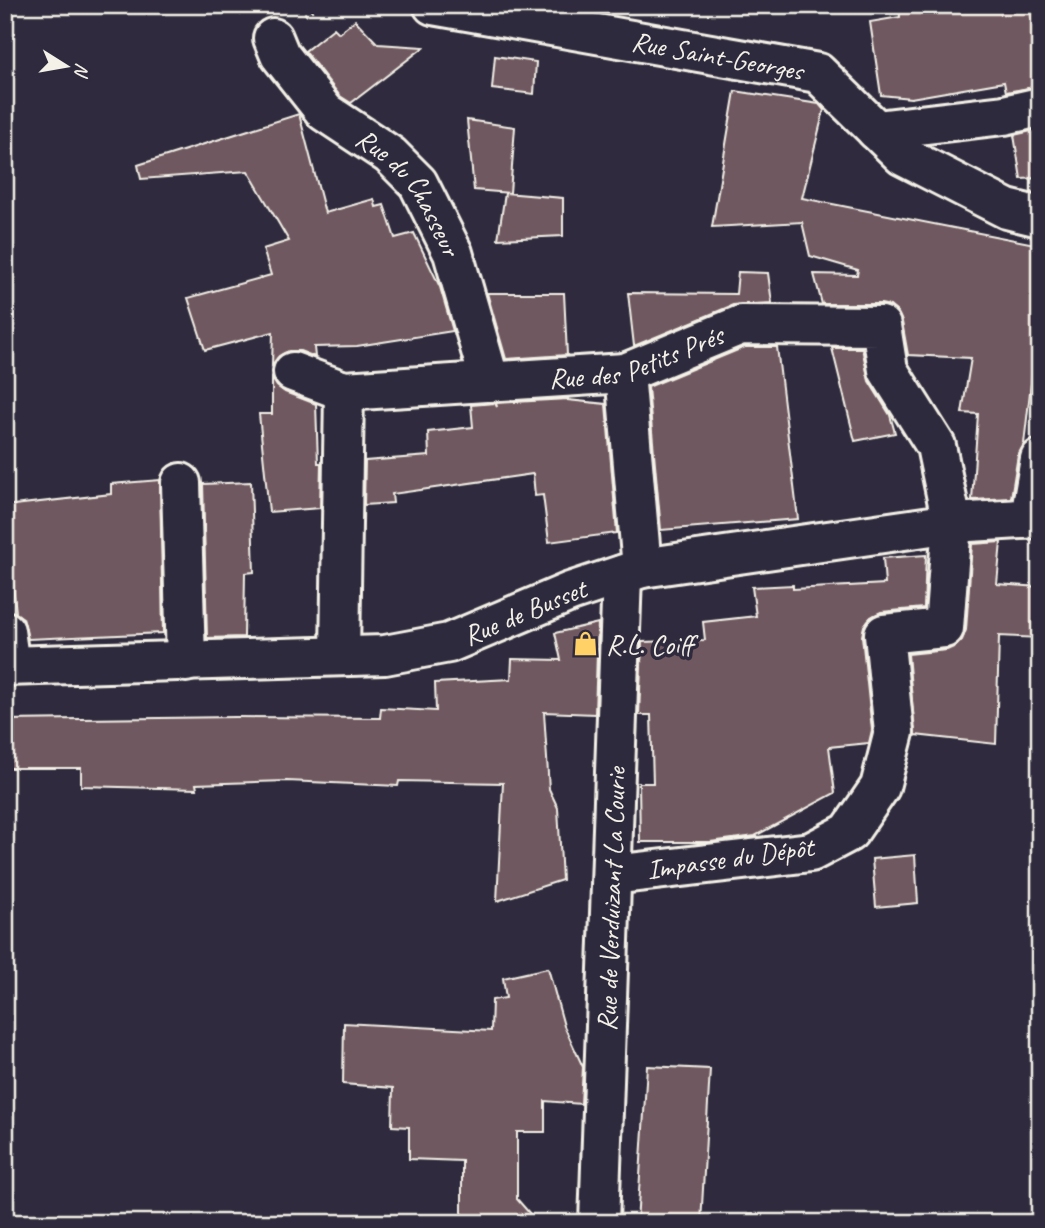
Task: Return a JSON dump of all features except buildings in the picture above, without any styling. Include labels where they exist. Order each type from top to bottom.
[{"type":"street","name":"Rue Saint-Georges","points":[[433,5],[818,73],[903,156],[1007,209],[1040,217]]},
{"type":"street","name":"Rue du Chasseur","points":[[273,38],[281,55],[325,112],[390,155],[418,183],[453,253],[490,382]]},
{"type":"street","points":[[876,130],[1004,115],[1040,107]]},
{"type":"street","name":"Rue des Petits Prés","points":[[293,372],[344,391],[625,373],[741,325],[881,326],[888,370],[936,446],[952,523]]},
{"type":"street","name":"Rue de Verduizant La Courie","points":[[599,1223],[612,875],[632,571],[625,373]]},
{"type":"street","points":[[340,656],[344,391]]},
{"type":"street","points":[[1035,518],[1040,459]]},
{"type":"street","points":[[181,484],[186,662]]},
{"type":"street","name":"Rue de Busset","points":[[7,654],[186,662],[385,655],[449,643],[570,592],[632,571],[952,523],[1035,518]]},
{"type":"street","name":"Impasse du Dépôt","points":[[612,875],[811,852],[849,832],[880,787],[894,732],[884,634],[944,628],[952,523]]},
{"type":"place","name":"R.L. Coiff","points":[[586,644]]}]
